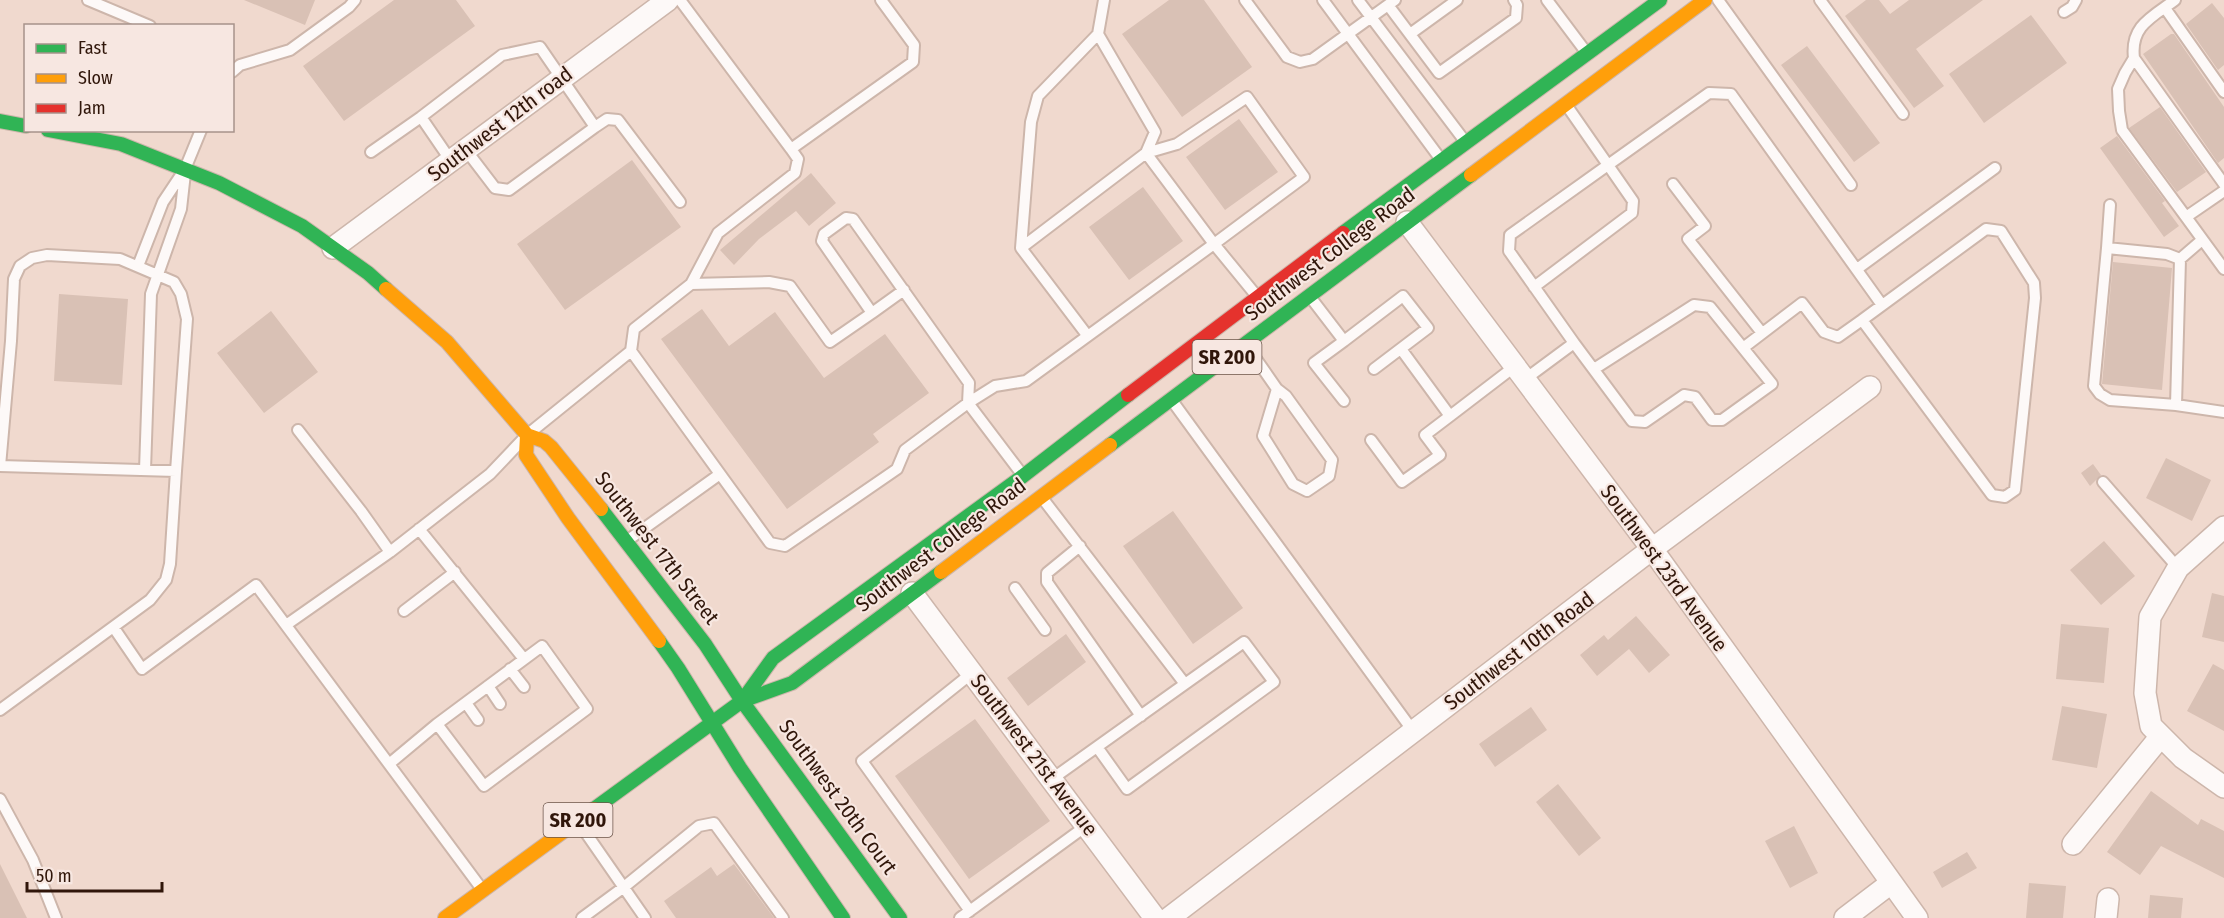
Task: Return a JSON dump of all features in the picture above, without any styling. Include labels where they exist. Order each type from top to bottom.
[{"type":"main road","name":"Southwest College Road","points":[[742,701],[773,658],[1023,476],[1257,296],[1660,0]]},
{"type":"main road","name":"Southwest College Road","points":[[445,918],[742,701],[792,683],[1706,0]]},
{"type":"main road","points":[[0,122],[24,126]]},
{"type":"main road","name":"Southwest 17th Street","points":[[58,132],[121,144],[219,183],[302,226],[368,273],[447,342],[527,435],[544,441],[552,447],[705,644],[742,701]]},
{"type":"main road","points":[[527,435],[526,455],[568,518],[678,668],[711,722],[843,918]]},
{"type":"main road","name":"Southwest 20th Court","points":[[742,701],[900,918]]},
{"type":"street","name":"Southwest 12th road","points":[[333,248],[668,0]]},
{"type":"street","name":"Southwest 23rd Avenue","points":[[1407,222],[1652,549],[1917,918]]},
{"type":"street","name":"Southwest 10th Road","points":[[1169,918],[1652,549],[1870,387]]},
{"type":"street","points":[[2224,527],[2178,568],[2150,617],[2145,693],[2151,726],[2183,758],[2224,787]]},
{"type":"street","name":"Southwest 21st Avenue","points":[[912,593],[1155,918]]},
{"type":"street","points":[[2073,844],[2161,736]]},
{"type":"street","points":[[1845,918],[1891,883]]},
{"type":"lane","points":[[88,0],[145,24]]},
{"type":"lane","points":[[120,13],[121,0]]},
{"type":"lane","points":[[235,66],[290,50],[349,7],[355,0]]},
{"type":"lane","points":[[286,625],[390,552],[490,474],[527,435],[631,351],[634,329],[691,284],[718,233],[795,173],[798,159],[680,0]]},
{"type":"lane","points":[[791,149],[914,62],[914,45],[881,0]]},
{"type":"lane","points":[[1087,335],[1021,248],[1031,122],[1038,96],[1098,34],[1104,0]]},
{"type":"lane","points":[[1245,0],[1287,57],[1300,62],[1313,59],[1391,2],[1410,34],[1439,73],[1516,18],[1518,5],[1514,0]]},
{"type":"lane","points":[[1323,0],[1442,160]]},
{"type":"lane","points":[[1358,0],[1466,143]]},
{"type":"lane","points":[[1410,34],[1457,0]]},
{"type":"lane","points":[[1547,0],[1588,55]]},
{"type":"lane","points":[[1718,0],[1851,185]]},
{"type":"lane","points":[[1820,0],[1903,114]]},
{"type":"lane","points":[[2064,12],[2072,7],[2076,0]]},
{"type":"lane","points":[[2175,0],[2143,24],[2135,35],[2134,58],[2224,184]]},
{"type":"lane","points":[[2165,8],[2224,92]]},
{"type":"lane","points":[[1098,34],[1155,132],[1146,153]]},
{"type":"lane","points":[[371,152],[502,55],[540,47],[595,127]]},
{"type":"lane","points":[[2134,58],[2118,89],[2122,130],[2224,269]]},
{"type":"lane","points":[[1594,369],[1694,305],[1710,307],[1772,384],[1722,420],[1712,420],[1695,398],[1684,395],[1645,422],[1632,421],[1574,344],[1509,251],[1510,235],[1709,93],[1731,94],[1882,305]]},
{"type":"lane","points":[[631,351],[770,543],[785,546],[897,469],[905,450],[968,403],[994,386],[1026,381],[1304,177],[1246,97],[1177,144],[1146,153],[1021,248]]},
{"type":"lane","points":[[1534,287],[1632,213],[1633,201],[1566,104]]},
{"type":"lane","points":[[421,117],[495,188],[509,190],[607,119],[618,120],[680,202]]},
{"type":"lane","points":[[138,266],[163,202],[185,169],[200,132]]},
{"type":"lane","points":[[1146,153],[1214,244],[1257,296]]},
{"type":"lane","points":[[1857,269],[1995,168]]},
{"type":"lane","points":[[145,470],[151,294],[181,209],[185,169]]},
{"type":"lane","points":[[1673,184],[1705,226],[1688,239],[1762,333]]},
{"type":"lane","points":[[2186,217],[2224,191]]},
{"type":"lane","points":[[2110,205],[2094,386],[2100,394],[2110,400],[2176,405],[2224,412]]},
{"type":"lane","points":[[872,312],[822,241],[824,234],[846,218],[854,219],[969,383],[968,403],[1023,476]]},
{"type":"lane","points":[[1743,348],[1802,303],[1824,332],[1838,337],[1986,229],[2001,231],[2034,282],[2035,298],[2015,490],[2006,497],[1992,495],[1862,320]]},
{"type":"lane","points":[[2176,405],[2180,260],[2202,240]]},
{"type":"lane","points":[[2107,248],[2168,254],[2180,260]]},
{"type":"lane","points":[[0,710],[150,600],[166,580],[170,564],[187,319],[181,294],[174,282],[120,259],[46,255],[32,258],[20,266],[14,279],[0,466],[176,471]]},
{"type":"lane","points":[[691,284],[769,282],[790,286],[830,342],[904,290]]},
{"type":"lane","points":[[1309,295],[1344,341]]},
{"type":"lane","points":[[1344,401],[1314,363],[1403,296],[1428,328],[1374,369]]},
{"type":"lane","points":[[1245,343],[1332,460],[1329,476],[1307,491],[1293,484],[1263,436],[1277,389]]},
{"type":"lane","points":[[1371,440],[1402,482],[1440,455],[1425,435],[1450,416],[1574,344]]},
{"type":"lane","points":[[1401,349],[1450,416]]},
{"type":"lane","points":[[1171,399],[1413,731]]},
{"type":"lane","points":[[298,430],[390,552]]},
{"type":"lane","points":[[626,542],[720,474]]},
{"type":"lane","points":[[2103,482],[2178,568]]},
{"type":"lane","points":[[1040,497],[1185,684]]},
{"type":"lane","points":[[419,529],[524,659]]},
{"type":"lane","points":[[1080,546],[1047,573],[1047,582],[1141,716]]},
{"type":"lane","points":[[404,611],[455,572]]},
{"type":"lane","points":[[114,628],[142,669],[256,585],[483,891]]},
{"type":"lane","points":[[1015,588],[1045,630]]},
{"type":"lane","points":[[1052,779],[1096,747],[1244,642],[1274,682],[1126,789],[1096,747]]},
{"type":"lane","points":[[389,764],[437,724],[542,646],[587,709],[554,727],[507,761],[484,786],[437,724]]},
{"type":"lane","points":[[510,669],[524,687]]},
{"type":"lane","points":[[970,910],[862,761],[972,673]]},
{"type":"lane","points":[[488,686],[500,704]]},
{"type":"lane","points":[[466,703],[478,720]]},
{"type":"lane","points":[[0,799],[33,860],[56,918]]},
{"type":"lane","points":[[578,821],[645,918]]},
{"type":"lane","points":[[582,918],[699,826],[714,823],[783,918]]},
{"type":"lane","points":[[960,918],[1086,825]]},
{"type":"building","points":[[244,0],[315,0],[305,25]]},
{"type":"building","points":[[394,0],[456,0],[475,26],[344,121],[303,66]]},
{"type":"building","points":[[1169,0],[1204,0],[1252,67],[1182,117],[1122,34]]},
{"type":"building","points":[[1866,0],[1879,0],[1890,14],[1909,0],[1983,0],[1916,49],[1944,86],[1914,108],[1845,16]]},
{"type":"building","points":[[2212,3],[2224,18],[2224,65],[2218,70],[2186,24]]},
{"type":"building","points":[[2031,15],[2067,63],[1984,123],[1949,74]]},
{"type":"building","points":[[2174,34],[2224,107],[2224,158],[2218,163],[2143,54]]},
{"type":"building","points":[[1807,46],[1880,143],[1854,162],[1781,65]]},
{"type":"building","points":[[2160,107],[2206,172],[2177,192],[2129,128]]},
{"type":"building","points":[[1239,119],[1278,172],[1225,210],[1186,157]]},
{"type":"building","points":[[2117,136],[2165,201],[2162,203],[2179,226],[2164,237],[2100,148]]},
{"type":"building","points":[[632,160],[681,227],[565,310],[517,244]]},
{"type":"building","points":[[811,173],[836,203],[809,226],[796,211],[759,239],[734,265],[720,250]]},
{"type":"building","points":[[1143,187],[1183,241],[1129,280],[1089,227]]},
{"type":"building","points":[[2113,262],[2172,268],[2162,390],[2102,384]]},
{"type":"building","points":[[59,294],[128,299],[122,385],[54,381]]},
{"type":"building","points":[[702,309],[729,346],[775,312],[824,378],[885,334],[929,393],[873,434],[879,442],[787,509],[661,339]]},
{"type":"building","points":[[271,311],[318,372],[264,413],[217,353]]},
{"type":"building","points":[[2166,458],[2211,480],[2192,521],[2146,498]]},
{"type":"building","points":[[2093,464],[2101,475],[2090,486],[2081,473]]},
{"type":"building","points":[[1173,511],[1243,608],[1193,644],[1123,546]]},
{"type":"building","points":[[2104,541],[2135,576],[2101,605],[2070,570]]},
{"type":"building","points":[[2212,593],[2224,596],[2224,642],[2202,637]]},
{"type":"building","points":[[1636,616],[1670,655],[1649,673],[1629,649],[1597,676],[1580,655],[1604,635],[1608,640]]},
{"type":"building","points":[[2061,624],[2109,628],[2104,683],[2056,679]]},
{"type":"building","points":[[1066,634],[1086,662],[1028,706],[1007,678]]},
{"type":"building","points":[[2213,664],[2224,670],[2224,731],[2187,711]]},
{"type":"building","points":[[2062,706],[2107,714],[2097,768],[2052,760]]},
{"type":"building","points":[[1531,707],[1547,730],[1495,767],[1479,744]]},
{"type":"building","points":[[975,719],[1050,821],[969,879],[895,776]]},
{"type":"building","points":[[1558,784],[1601,838],[1579,856],[1536,802]]},
{"type":"building","points":[[2151,791],[2198,825],[2201,819],[2224,831],[2224,878],[2161,846],[2140,875],[2107,852]]},
{"type":"building","points":[[1794,826],[1818,873],[1790,888],[1765,841]]},
{"type":"building","points":[[1967,852],[1977,868],[1942,888],[1933,872]]},
{"type":"building","points":[[0,864],[27,918],[0,918]]},
{"type":"building","points":[[734,864],[774,918],[676,918],[664,901],[711,867],[717,876]]},
{"type":"building","points":[[2029,883],[2066,886],[2063,918],[2026,918]]},
{"type":"building","points":[[2150,895],[2183,898],[2181,918],[2148,918]]},
{"type":"traffic: fast","points":[[1343,233],[1660,0]]},
{"type":"traffic: fast","points":[[0,121],[24,126]]},
{"type":"traffic: fast","points":[[58,132],[121,144],[219,183],[302,226],[368,273],[386,289]]},
{"type":"traffic: fast","points":[[1110,445],[1471,175]]},
{"type":"traffic: fast","points":[[742,701],[773,658],[1023,476],[1128,395]]},
{"type":"traffic: fast","points":[[601,509],[705,644],[742,701],[900,918]]},
{"type":"traffic: fast","points":[[594,809],[742,701],[792,683],[941,572]]},
{"type":"traffic: fast","points":[[659,641],[740,768],[843,918]]},
{"type":"traffic: slow","points":[[1471,175],[1705,0]]},
{"type":"traffic: slow","points":[[386,289],[447,342],[527,435],[544,441],[551,447],[601,509]]},
{"type":"traffic: slow","points":[[527,435],[526,455],[568,518],[659,641]]},
{"type":"traffic: slow","points":[[941,572],[1110,445]]},
{"type":"traffic: slow","points":[[445,918],[594,809]]},
{"type":"traffic: jam","points":[[1128,395],[1343,233]]}]
